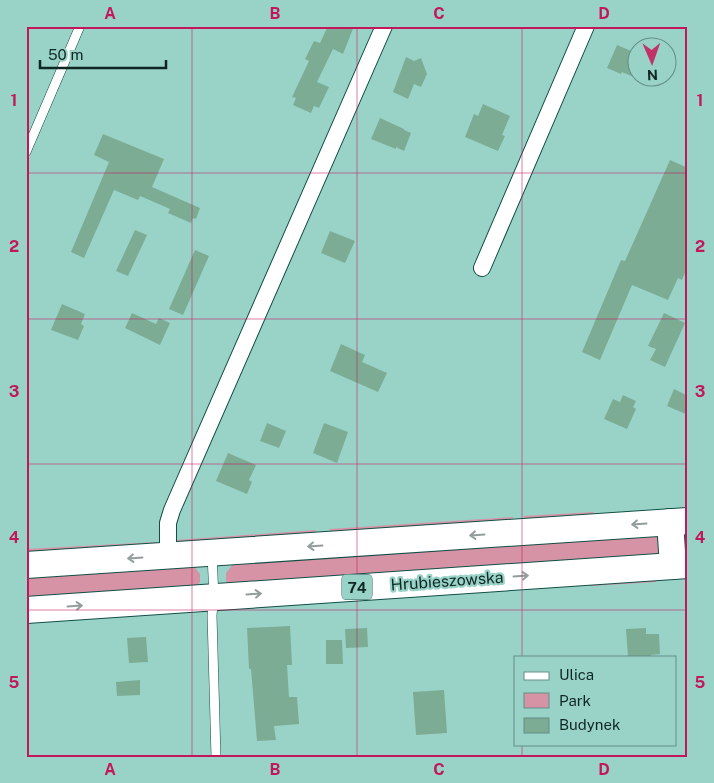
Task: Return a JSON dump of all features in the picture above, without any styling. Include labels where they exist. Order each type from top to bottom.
[{"type":"main road","points":[[26,565],[679,522],[680,566]]},
{"type":"main road","name":"Hrubieszowska","points":[[26,610],[680,566]]},
{"type":"street","points":[[168,556],[168,524],[172,510],[384,26]]},
{"type":"street","points":[[482,268],[586,26]]},
{"type":"lane","points":[[26,152],[80,26]]},
{"type":"lane","points":[[211,553],[214,597],[212,615],[216,757]]},
{"type":"green space","points":[[594,512],[591,516],[527,520],[523,516]]},
{"type":"green space","points":[[513,517],[512,520],[332,532],[329,529]]},
{"type":"green space","points":[[316,530],[314,534],[180,542],[176,540]]},
{"type":"green space","points":[[659,533],[661,551],[656,555],[229,584],[226,581],[226,573],[233,564]]},
{"type":"green space","points":[[157,542],[151,546],[26,553],[26,549]]},
{"type":"green space","points":[[193,565],[200,574],[200,582],[197,586],[26,598],[26,573]]},
{"type":"green space","points":[[656,579],[656,582],[591,586],[591,583]]},
{"type":"building","points":[[328,26],[354,26],[343,54],[333,49],[317,82],[329,87],[319,108],[314,106],[311,113],[293,105],[296,98],[292,97],[309,61],[305,59],[314,41],[320,43]]},
{"type":"building","points":[[617,45],[626,49],[626,74],[622,72],[621,74],[607,68]]},
{"type":"building","points":[[406,57],[414,61],[421,58],[427,74],[421,87],[414,84],[408,99],[393,92]]},
{"type":"building","points":[[483,104],[510,116],[502,135],[505,136],[498,151],[465,137],[474,114],[478,116]]},
{"type":"building","points":[[380,118],[411,133],[404,151],[371,139]]},
{"type":"building","points":[[103,134],[164,159],[152,187],[200,208],[196,219],[193,218],[191,223],[168,213],[170,209],[140,196],[138,200],[114,190],[84,258],[71,252],[109,162],[94,155]]},
{"type":"building","points":[[670,160],[688,168],[688,266],[682,280],[678,278],[668,300],[632,285],[600,360],[582,352],[621,260],[625,261]]},
{"type":"building","points":[[135,230],[147,235],[128,276],[116,271]]},
{"type":"building","points":[[330,231],[355,241],[345,263],[321,253]]},
{"type":"building","points":[[195,250],[209,256],[183,315],[169,309]]},
{"type":"building","points":[[62,304],[85,314],[81,324],[84,326],[78,340],[51,330]]},
{"type":"building","points":[[132,313],[156,324],[159,318],[170,323],[160,345],[125,328]]},
{"type":"building","points":[[664,313],[685,323],[665,367],[650,360],[656,349],[648,346]]},
{"type":"building","points":[[341,344],[365,355],[362,362],[387,373],[378,392],[330,371]]},
{"type":"building","points":[[674,389],[688,396],[688,415],[667,406]]},
{"type":"building","points":[[623,395],[636,401],[633,407],[636,409],[627,429],[604,419],[613,399],[620,402]]},
{"type":"building","points":[[267,423],[286,431],[279,448],[260,441]]},
{"type":"building","points":[[324,423],[348,432],[337,463],[313,453]]},
{"type":"building","points":[[228,453],[256,465],[249,480],[252,482],[247,494],[216,481]]},
{"type":"building","points":[[290,626],[292,665],[287,665],[289,697],[297,697],[299,724],[274,726],[276,740],[257,741],[251,669],[249,669],[247,628]]},
{"type":"building","points":[[367,628],[368,647],[346,648],[345,629]]},
{"type":"building","points":[[646,628],[646,634],[659,634],[660,654],[628,656],[626,629]]},
{"type":"building","points":[[146,637],[148,662],[129,663],[127,638]]},
{"type":"building","points":[[326,640],[342,640],[343,664],[326,664]]},
{"type":"building","points":[[140,680],[140,695],[117,696],[116,682]]},
{"type":"building","points":[[444,690],[447,733],[416,735],[413,692]]}]
